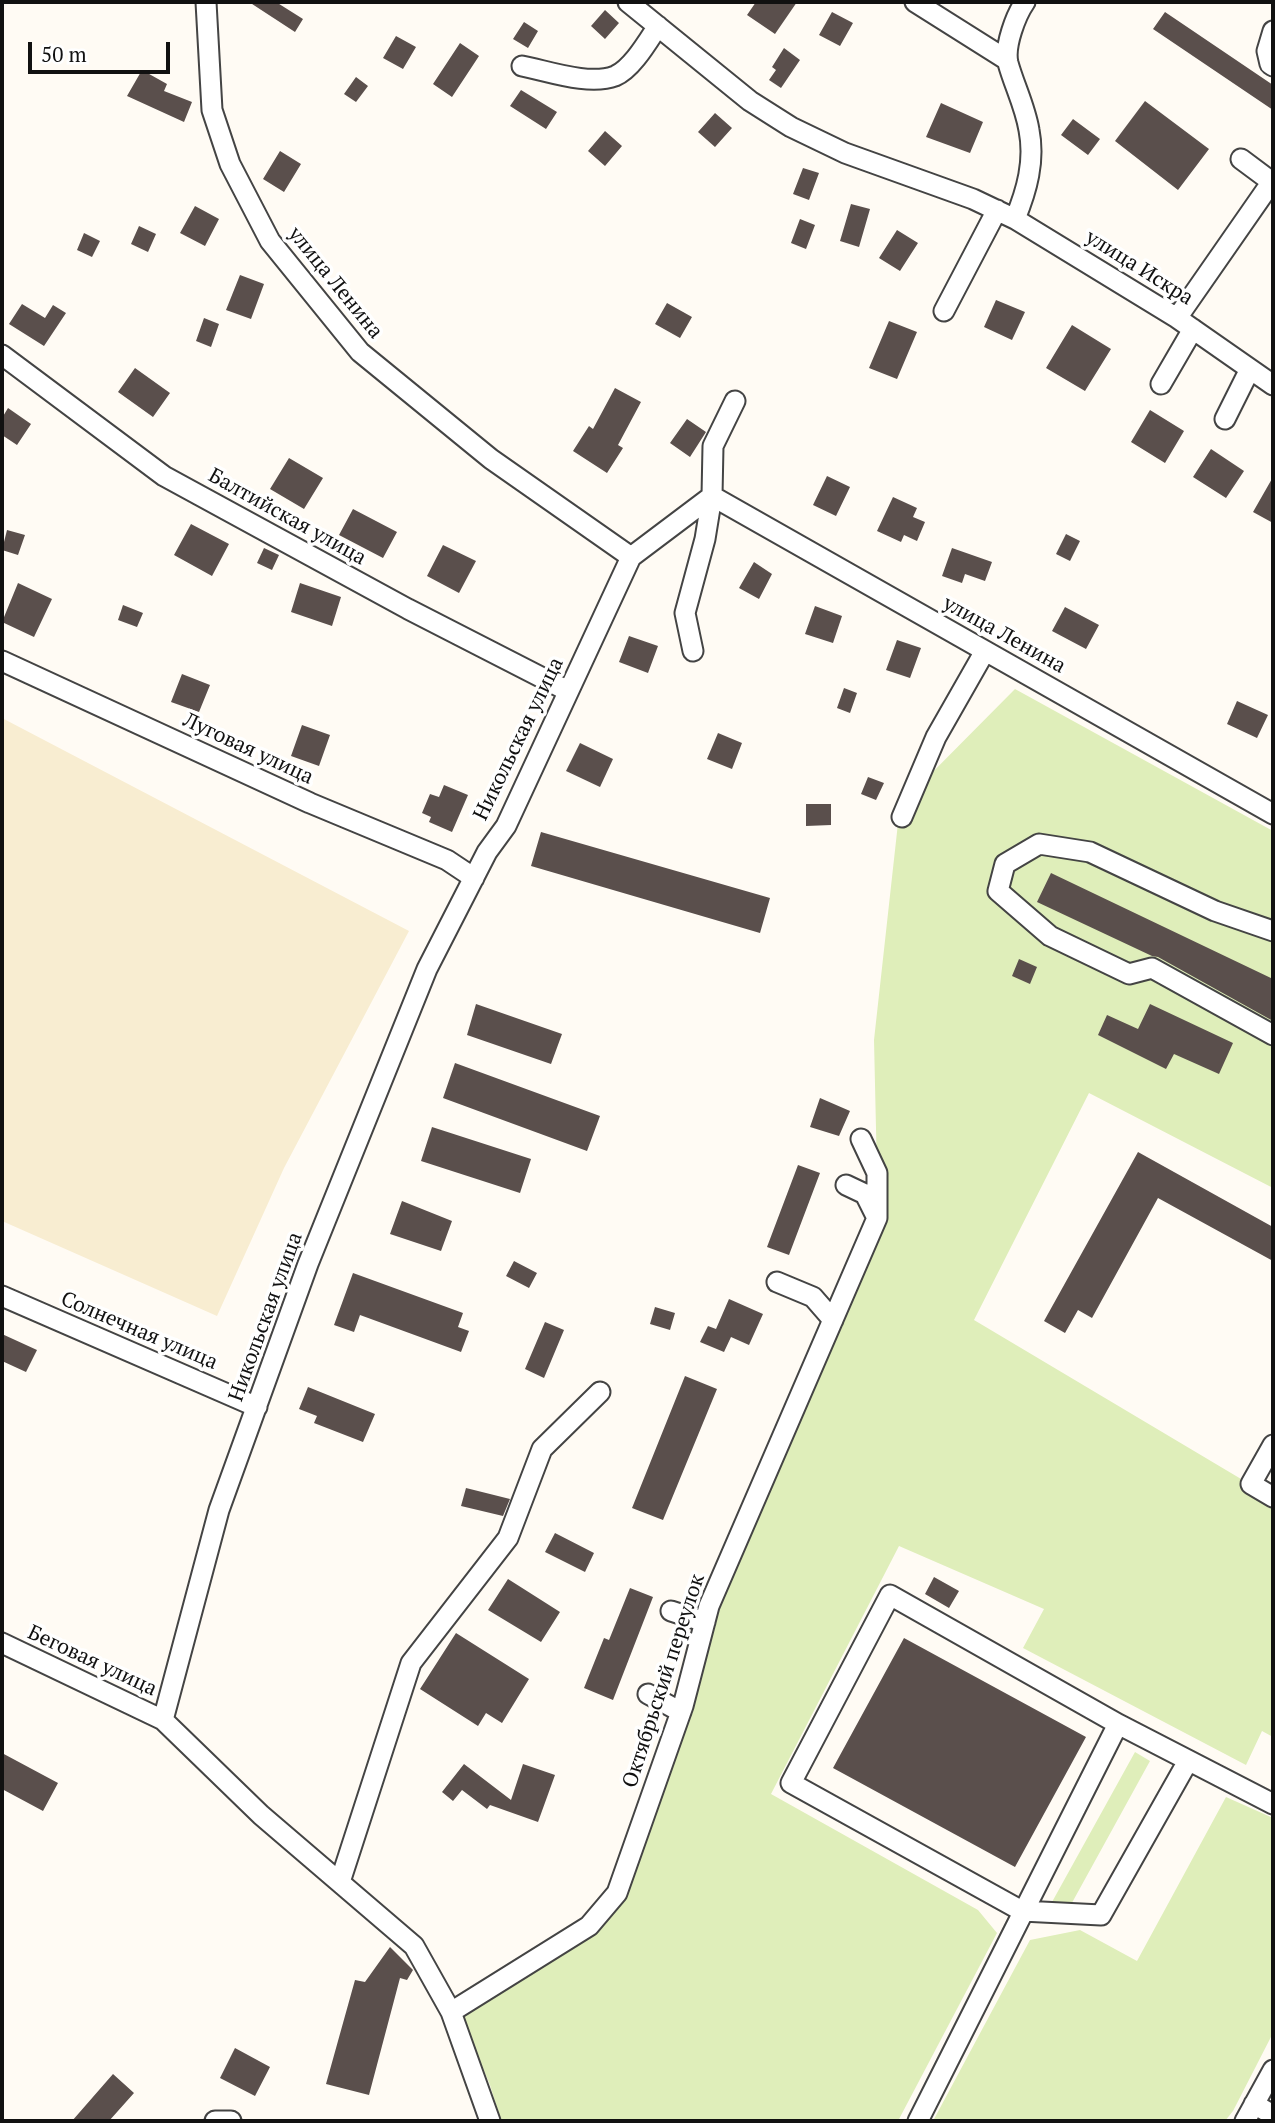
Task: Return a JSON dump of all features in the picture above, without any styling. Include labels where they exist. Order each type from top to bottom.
[{"type":"street","name":"улица Ленина","points":[[206,2],[212,110],[230,164],[270,241],[360,352],[491,459],[631,557]]},
{"type":"street","name":"улица Искра","points":[[628,2],[750,101],[791,127],[845,153],[973,199],[1015,219],[1185,323],[1273,386]]},
{"type":"street","points":[[915,2],[1007,60]]},
{"type":"street","points":[[1015,219],[1030,175],[1030,131],[1007,60],[1012,30],[1025,2]]},
{"type":"street","points":[[522,66],[583,79],[616,76],[637,57],[658,26]]},
{"type":"street","points":[[1273,31],[1267,51],[1273,66]]},
{"type":"street","points":[[1161,384],[1185,323],[1273,181],[1241,159]]},
{"type":"street","points":[[944,311],[997,210]]},
{"type":"street","name":"Балтийская улица","points":[[2,355],[164,475],[408,609],[568,691]]},
{"type":"street","points":[[1225,419],[1250,369]]},
{"type":"street","points":[[693,651],[685,614],[705,539],[712,496],[713,446],[735,401]]},
{"type":"street","name":"улица Ленина","points":[[712,496],[1273,814]]},
{"type":"street","name":"Никольская улица","points":[[163,1720],[219,1510],[308,1264],[427,969],[487,852],[506,826],[631,557],[712,496]]},
{"type":"street","points":[[902,817],[936,737],[985,651]]},
{"type":"street","name":"Луговая улица","points":[[2,661],[310,803],[447,860],[474,878]]},
{"type":"street","points":[[1273,931],[1215,911],[1090,852],[1040,844],[1005,864],[998,891],[1050,936],[1129,974],[1152,968],[1273,1035]]},
{"type":"street","name":"Октябрьский переулок","points":[[451,2012],[589,1926],[617,1893],[681,1712],[709,1606],[877,1218],[877,1173],[861,1139]]},
{"type":"street","points":[[846,1185],[866,1194],[877,1218]]},
{"type":"street","points":[[777,1282],[813,1297],[832,1320]]},
{"type":"street","name":"Солнечная улица","points":[[2,1296],[257,1407]]},
{"type":"street","points":[[340,1882],[411,1663],[508,1538],[542,1449],[600,1392]]},
{"type":"street","points":[[1273,1445],[1251,1484],[1273,1497]]},
{"type":"street","points":[[1188,1761],[1101,1915],[1022,1911],[791,1783],[890,1595],[1118,1724],[1273,1804]]},
{"type":"street","points":[[671,1611],[705,1622]]},
{"type":"street","name":"Беговая улица","points":[[2,1643],[163,1720]]},
{"type":"street","points":[[648,1694],[681,1712]]},
{"type":"street","points":[[163,1720],[261,1815],[414,1946],[451,2012],[490,2121]]},
{"type":"street","points":[[918,2121],[1118,1724]]},
{"type":"street","points":[[1273,2070],[1249,2113],[1273,2115]]},
{"type":"street","points":[[215,2121],[231,2121]]},
{"type":"shaded area","points":[[2,718],[409,931],[284,1168],[217,1316],[2,1221]]},
{"type":"green space","points":[[1015,689],[1273,831],[1273,1188],[1089,1093],[974,1320],[1273,1498],[1273,1737],[1262,1731],[1246,1765],[1023,1648],[1044,1609],[899,1546],[771,1794],[978,1910],[997,1933],[898,2121],[501,2121],[490,2085],[459,2007],[591,1937],[619,1899],[727,1584],[840,1315],[877,1173],[874,1040],[900,805]]},
{"type":"green space","points":[[1135,1752],[1150,1761],[1068,1910],[1052,1902]]},
{"type":"green space","points":[[1226,1797],[1273,1818],[1273,2033],[1233,2111],[1225,2121],[933,2121],[1030,1940],[1080,1930],[1137,1961]]},
{"type":"building","points":[[249,2],[276,2],[303,19],[295,32]]},
{"type":"building","points":[[756,2],[797,2],[775,34],[747,15]]},
{"type":"building","points":[[605,10],[619,23],[605,39],[591,26]]},
{"type":"building","points":[[832,12],[853,23],[840,46],[819,35]]},
{"type":"building","points":[[1165,12],[1273,85],[1273,110],[1153,29]]},
{"type":"building","points":[[524,22],[538,31],[528,48],[513,39]]},
{"type":"building","points":[[396,36],[416,47],[403,69],[383,58]]},
{"type":"building","points":[[460,43],[479,56],[452,97],[433,84]]},
{"type":"building","points":[[784,48],[800,60],[781,88],[769,80],[776,70],[772,67]]},
{"type":"building","points":[[142,70],[167,84],[164,91],[192,102],[184,122],[127,96]]},
{"type":"building","points":[[356,77],[368,86],[356,102],[344,94]]},
{"type":"building","points":[[521,90],[557,112],[546,129],[510,106]]},
{"type":"building","points":[[1145,101],[1209,149],[1178,190],[1115,141]]},
{"type":"building","points":[[941,103],[983,122],[970,153],[926,137]]},
{"type":"building","points":[[715,113],[732,128],[715,147],[698,132]]},
{"type":"building","points":[[1073,119],[1100,139],[1088,155],[1061,135]]},
{"type":"building","points":[[605,131],[622,146],[605,166],[588,151]]},
{"type":"building","points":[[280,151],[301,164],[284,192],[263,179]]},
{"type":"building","points":[[803,168],[819,173],[809,200],[793,194]]},
{"type":"building","points":[[851,204],[870,209],[859,247],[840,241]]},
{"type":"building","points":[[195,206],[219,219],[205,246],[180,233]]},
{"type":"building","points":[[800,219],[815,225],[806,249],[791,243]]},
{"type":"building","points":[[139,226],[156,234],[148,252],[131,244]]},
{"type":"building","points":[[897,230],[918,243],[900,271],[879,258]]},
{"type":"building","points":[[84,233],[100,241],[92,257],[77,250]]},
{"type":"building","points":[[240,275],[264,284],[251,319],[226,310]]},
{"type":"building","points":[[996,300],[1025,312],[1012,340],[984,327]]},
{"type":"building","points":[[667,303],[692,317],[680,338],[655,324]]},
{"type":"building","points":[[22,304],[45,318],[53,305],[66,313],[44,346],[9,324]]},
{"type":"building","points":[[204,318],[219,324],[211,347],[196,341]]},
{"type":"building","points":[[889,321],[917,332],[897,379],[869,368]]},
{"type":"building","points":[[1072,325],[1111,349],[1085,391],[1046,368]]},
{"type":"building","points":[[135,368],[170,393],[153,417],[118,392]]},
{"type":"building","points":[[615,388],[641,402],[618,445],[623,448],[607,473],[573,451],[589,426],[593,429]]},
{"type":"building","points":[[8,408],[31,424],[17,445],[2,435],[2,418]]},
{"type":"building","points":[[1150,410],[1184,431],[1165,463],[1131,442]]},
{"type":"building","points":[[687,419],[706,432],[690,457],[670,443]]},
{"type":"building","points":[[1211,449],[1244,471],[1226,498],[1193,477]]},
{"type":"building","points":[[289,458],[323,478],[304,509],[270,489]]},
{"type":"building","points":[[827,476],[850,487],[836,516],[813,505]]},
{"type":"building","points":[[1273,477],[1273,523],[1253,512]]},
{"type":"building","points":[[893,497],[917,508],[913,517],[925,522],[917,541],[904,535],[901,542],[877,531]]},
{"type":"building","points":[[353,509],[397,532],[383,558],[339,535]]},
{"type":"building","points":[[191,524],[229,544],[212,576],[174,555]]},
{"type":"building","points":[[7,530],[25,535],[18,555],[2,550]]},
{"type":"building","points":[[1066,534],[1080,541],[1070,561],[1056,554]]},
{"type":"building","points":[[443,545],[476,561],[459,593],[427,576]]},
{"type":"building","points":[[264,548],[279,555],[272,570],[257,563]]},
{"type":"building","points":[[952,548],[992,562],[985,581],[965,574],[962,583],[942,576]]},
{"type":"building","points":[[754,562],[772,574],[759,599],[739,588]]},
{"type":"building","points":[[18,583],[52,599],[34,637],[2,622]]},
{"type":"building","points":[[300,583],[341,597],[332,626],[291,612]]},
{"type":"building","points":[[123,605],[143,613],[137,627],[118,620]]},
{"type":"building","points":[[815,606],[842,616],[833,643],[805,634]]},
{"type":"building","points":[[1065,607],[1099,625],[1086,649],[1052,631]]},
{"type":"building","points":[[629,636],[658,646],[648,673],[619,662]]},
{"type":"building","points":[[897,640],[921,648],[910,678],[886,670]]},
{"type":"building","points":[[182,674],[210,685],[199,712],[171,702]]},
{"type":"building","points":[[844,688],[857,693],[850,713],[837,708]]},
{"type":"building","points":[[1237,701],[1268,715],[1257,738],[1227,724]]},
{"type":"building","points":[[302,725],[330,735],[319,766],[291,756]]},
{"type":"building","points":[[718,733],[742,743],[732,769],[707,759]]},
{"type":"building","points":[[580,743],[613,759],[600,787],[566,771]]},
{"type":"building","points":[[868,777],[884,783],[876,800],[861,794]]},
{"type":"building","points":[[444,785],[468,795],[452,832],[429,822],[431,817],[422,813],[430,794],[439,797]]},
{"type":"building","points":[[806,804],[831,804],[831,825],[806,826]]},
{"type":"building","points":[[541,832],[770,898],[760,933],[531,866]]},
{"type":"building","points":[[1051,873],[1273,979],[1273,1021],[1158,957],[1037,902]]},
{"type":"building","points":[[1019,959],[1037,967],[1030,984],[1012,976]]},
{"type":"building","points":[[476,1004],[562,1034],[551,1064],[467,1035]]},
{"type":"building","points":[[1150,1004],[1233,1043],[1219,1074],[1174,1054],[1166,1069],[1098,1035],[1107,1015],[1138,1029]]},
{"type":"building","points":[[455,1063],[600,1116],[587,1151],[443,1098]]},
{"type":"building","points":[[820,1098],[850,1111],[839,1136],[810,1127]]},
{"type":"building","points":[[432,1127],[531,1159],[520,1193],[421,1161]]},
{"type":"building","points":[[1138,1152],[1273,1227],[1273,1261],[1158,1198],[1092,1318],[1078,1310],[1065,1333],[1044,1321]]},
{"type":"building","points":[[798,1165],[820,1173],[789,1255],[767,1247]]},
{"type":"building","points":[[402,1201],[452,1221],[441,1251],[390,1234]]},
{"type":"building","points":[[514,1261],[537,1273],[529,1288],[506,1276]]},
{"type":"building","points":[[353,1273],[463,1313],[458,1327],[469,1331],[461,1352],[360,1315],[354,1332],[334,1325]]},
{"type":"building","points":[[729,1299],[763,1314],[749,1345],[731,1337],[724,1352],[700,1342],[708,1326],[716,1329]]},
{"type":"building","points":[[655,1307],[675,1313],[670,1330],[650,1324]]},
{"type":"building","points":[[545,1322],[564,1330],[544,1378],[525,1369]]},
{"type":"building","points":[[2,1334],[37,1350],[26,1372],[2,1361]]},
{"type":"building","points":[[685,1376],[717,1389],[663,1520],[632,1508]]},
{"type":"building","points":[[308,1387],[375,1414],[363,1442],[314,1423],[317,1416],[299,1409]]},
{"type":"building","points":[[466,1488],[510,1499],[503,1516],[461,1506]]},
{"type":"building","points":[[555,1533],[594,1553],[585,1572],[545,1552]]},
{"type":"building","points":[[934,1577],[959,1591],[949,1608],[925,1594]]},
{"type":"building","points":[[508,1579],[560,1612],[541,1642],[488,1610]]},
{"type":"building","points":[[630,1588],[653,1597],[613,1700],[584,1688],[604,1638],[609,1640]]},
{"type":"building","points":[[456,1633],[529,1679],[502,1723],[486,1713],[478,1726],[420,1689]]},
{"type":"building","points":[[904,1638],[1086,1737],[1015,1867],[833,1768]]},
{"type":"building","points":[[2,1753],[58,1783],[43,1811],[2,1789]]},
{"type":"building","points":[[464,1764],[511,1800],[523,1764],[555,1775],[538,1822],[490,1805],[487,1809],[462,1790],[453,1801],[442,1792]]},
{"type":"building","points":[[390,1947],[413,1970],[407,1980],[400,1978],[369,2095],[326,2084],[355,1980],[365,1982]]},
{"type":"building","points":[[235,2048],[270,2067],[255,2096],[220,2078]]},
{"type":"building","points":[[113,2074],[134,2093],[109,2121],[72,2121]]}]
